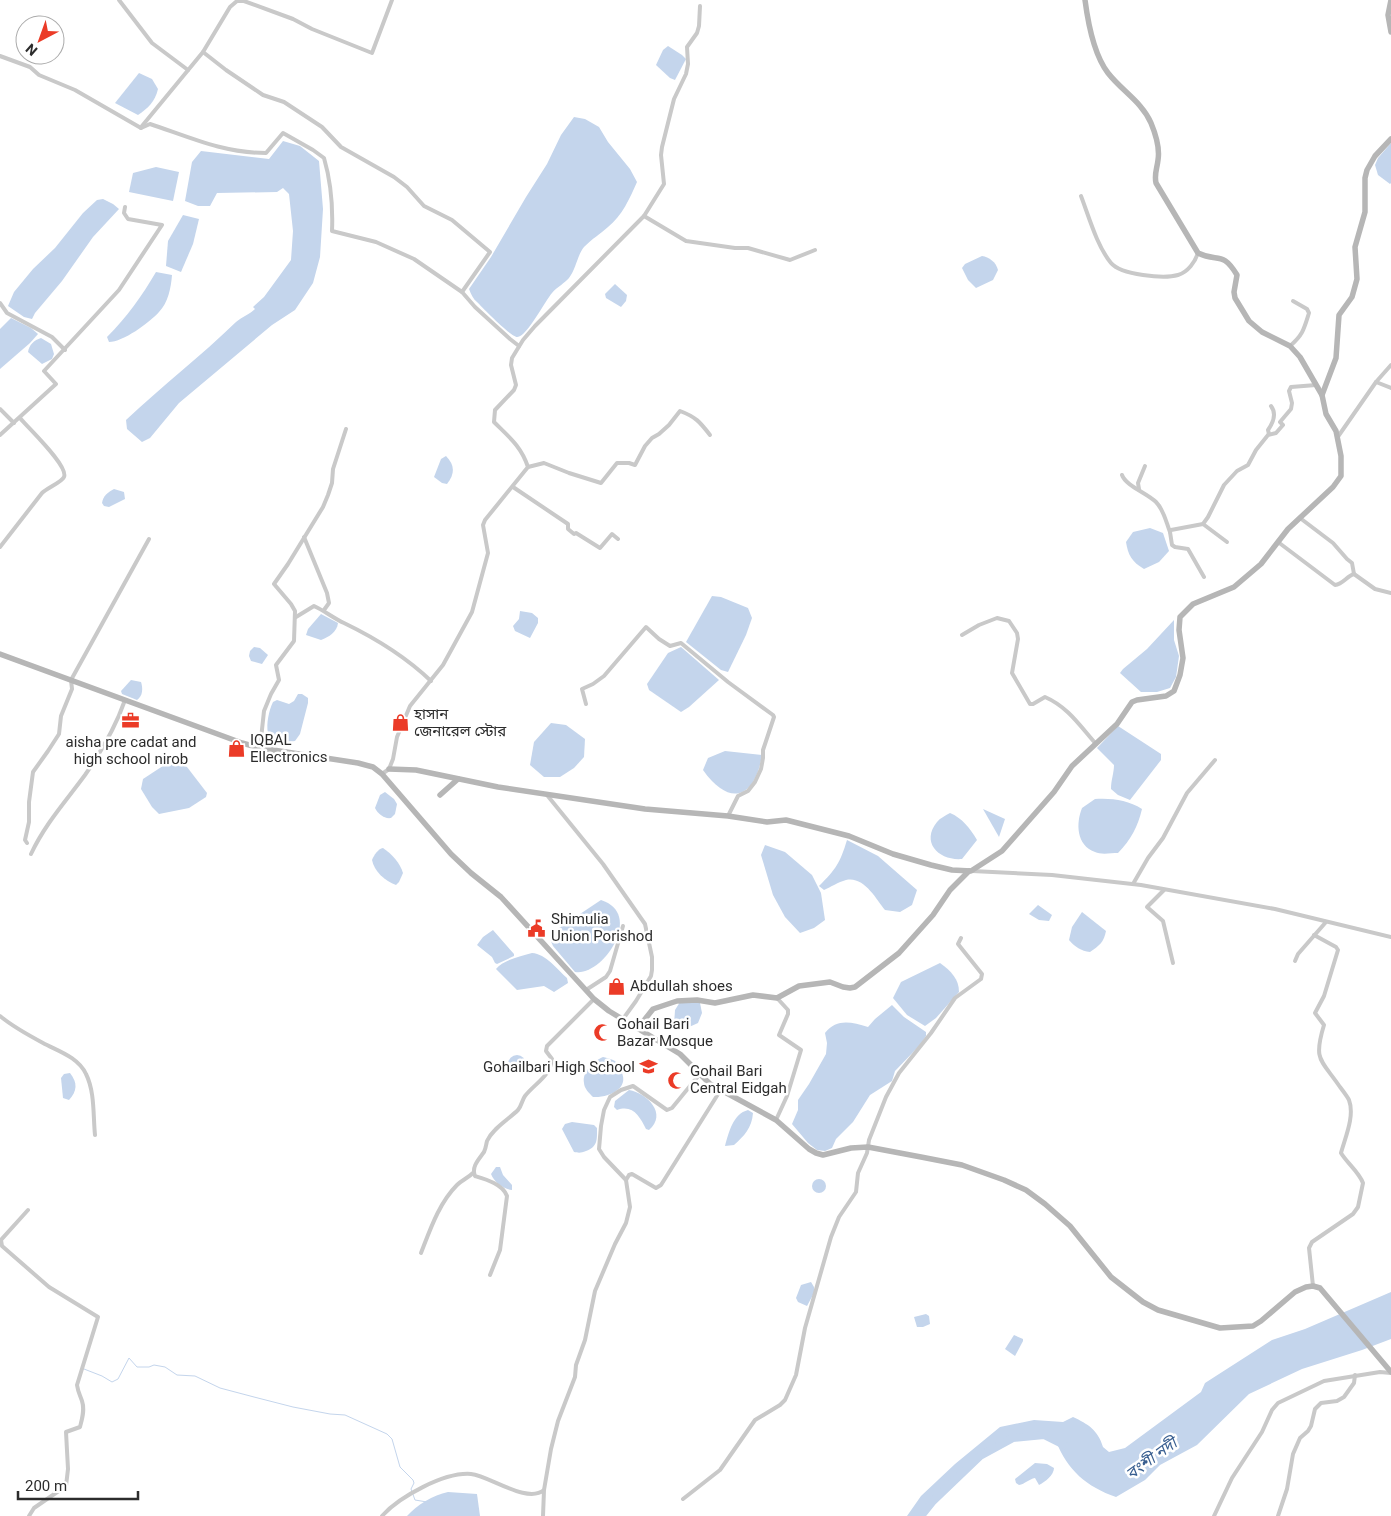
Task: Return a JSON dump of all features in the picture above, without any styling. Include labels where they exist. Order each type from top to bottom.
[{"type":"street","points":[[119,0],[152,43],[188,70]]},
{"type":"street","points":[[141,128],[204,52],[230,7],[237,1],[244,1],[293,19],[312,29],[372,53],[392,0]]},
{"type":"street","points":[[638,1028],[653,1009],[677,1001],[697,1000],[715,1002],[753,995],[776,998],[806,984],[830,982],[850,988],[866,980],[899,953],[933,915],[950,890],[970,871],[1002,850],[1054,792],[1072,766],[1117,724],[1132,702],[1166,696],[1174,691],[1180,675],[1183,658],[1179,630],[1181,615],[1193,604],[1234,587],[1245,578],[1261,564],[1288,529],[1339,481],[1342,469],[1341,456],[1336,431],[1326,414],[1322,395],[1300,357],[1290,346],[1262,332],[1249,322],[1235,298],[1234,292],[1238,275],[1229,262],[1198,253],[1156,183],[1154,174],[1159,151],[1153,129],[1141,106],[1107,72],[1089,26],[1085,0]]},
{"type":"street","points":[[1391,0],[1388,15],[1391,32]]},
{"type":"street","points":[[528,467],[524,453],[494,422],[496,410],[514,390],[516,385],[512,358],[519,346],[550,310],[644,216],[664,184],[662,147],[674,100],[686,74],[688,47],[699,26],[700,6]]},
{"type":"street","points":[[204,52],[226,70],[263,95],[284,102],[322,127],[341,147],[394,176],[424,206],[452,220],[490,252],[462,292]]},
{"type":"street","points":[[0,56],[30,67],[39,75],[76,90],[141,128]]},
{"type":"street","points":[[141,128],[150,124],[196,141],[240,152],[266,154],[283,133],[313,150],[324,158],[328,172],[332,231],[376,242],[414,259],[462,292],[475,307],[519,346]]},
{"type":"street","points":[[1322,395],[1336,358],[1339,315],[1352,297],[1358,278],[1355,247],[1365,212],[1365,178],[1367,170],[1375,156],[1391,139]]},
{"type":"street","points":[[1081,196],[1104,252],[1112,265],[1118,268],[1135,274],[1160,277],[1179,274],[1190,268],[1198,253]]},
{"type":"street","points":[[0,435],[56,384],[44,371],[118,290],[162,225],[128,219],[124,214],[125,207]]},
{"type":"street","points":[[644,216],[686,241],[748,248],[790,260],[815,250]]},
{"type":"street","points":[[1290,346],[1297,342],[1301,336],[1310,313],[1293,301]]},
{"type":"street","points":[[0,303],[7,313],[52,337],[64,350]]},
{"type":"street","points":[[1337,438],[1376,382],[1391,365]]},
{"type":"street","points":[[1376,382],[1391,388]]},
{"type":"street","points":[[1269,434],[1276,433],[1281,428],[1283,425],[1280,422],[1291,408],[1289,391],[1291,387],[1316,385]]},
{"type":"street","points":[[1170,532],[1171,530],[1203,524],[1224,485],[1237,471],[1248,466],[1256,450],[1269,434],[1268,430],[1272,425],[1274,414],[1271,406]]},
{"type":"street","points":[[0,409],[14,423]]},
{"type":"street","points":[[382,774],[389,768],[393,759],[397,737],[410,706],[443,665],[472,612],[488,553],[483,525],[485,520],[528,467],[544,463],[601,483],[617,463],[635,465],[645,446],[669,425],[680,411],[693,416],[702,423],[710,435]]},
{"type":"street","points":[[0,547],[42,493],[63,480],[65,476],[65,471],[59,461],[20,418]]},
{"type":"street","points":[[260,748],[264,711],[279,680],[276,665],[294,641],[295,611],[274,584],[323,507],[328,496],[333,469],[346,429]]},
{"type":"street","points":[[1139,489],[1138,483],[1145,466]]},
{"type":"street","points":[[1122,475],[1123,479],[1139,489],[1161,508],[1170,532],[1172,545],[1188,549],[1204,577]]},
{"type":"street","points":[[513,487],[563,520],[568,524],[568,529],[574,534],[576,532],[600,548],[612,534],[618,539]]},
{"type":"street","points":[[1300,518],[1335,544],[1347,559],[1352,562],[1354,574],[1375,589],[1391,593]]},
{"type":"street","points":[[1203,524],[1227,542]]},
{"type":"street","points":[[304,537],[327,592],[329,603],[324,610]]},
{"type":"street","points":[[27,843],[25,840],[29,822],[29,802],[33,772],[59,734],[61,716],[72,689],[71,680],[149,540]]},
{"type":"street","points":[[1278,542],[1335,585],[1354,574]]},
{"type":"street","points":[[296,616],[314,606],[324,610],[330,616],[357,629],[401,657],[419,669],[431,681]]},
{"type":"street","points":[[962,635],[996,618],[1009,621],[1017,633],[1018,639],[1012,673],[1030,704],[1034,704],[1045,697],[1056,702],[1074,717],[1096,744]]},
{"type":"street","points":[[586,704],[582,689],[604,676],[646,628],[670,646],[681,643],[728,682],[773,715],[774,717],[763,750],[761,770],[748,791],[738,796],[728,816]]},
{"type":"street","points":[[0,654],[242,743],[260,748],[373,767],[382,774],[451,854],[501,897],[594,999],[680,1054],[699,1075],[720,1091],[776,1120],[809,1148],[823,1155],[851,1148],[868,1147],[962,1165],[1026,1190],[1070,1226],[1111,1277],[1143,1302],[1158,1310],[1176,1316],[1220,1328],[1253,1326],[1295,1292],[1306,1286],[1320,1288],[1391,1372]]},
{"type":"street","points":[[32,854],[49,822],[86,774],[112,732],[125,700]]},
{"type":"street","points":[[1133,884],[1148,858],[1163,838],[1186,793],[1215,760]]},
{"type":"street","points":[[389,768],[416,770],[547,795],[645,809],[728,816],[767,822],[786,820],[849,836],[893,854],[952,870],[1052,875],[1133,884],[1275,909],[1391,937]]},
{"type":"street","points":[[440,795],[458,779]]},
{"type":"street","points":[[547,795],[602,864],[645,924],[652,957],[652,970],[636,1000],[623,1019]]},
{"type":"street","points":[[1164,890],[1147,907],[1163,921],[1174,963]]},
{"type":"street","points":[[1295,961],[1298,954],[1326,922]]},
{"type":"street","points":[[586,990],[606,977],[610,971],[623,926]]},
{"type":"street","points":[[1313,1286],[1309,1248],[1312,1242],[1353,1214],[1358,1207],[1362,1183],[1362,1180],[1341,1154],[1348,1130],[1349,1100],[1318,1058],[1318,1048],[1324,1025],[1315,1013],[1324,996],[1338,950],[1314,935]]},
{"type":"street","points":[[684,1499],[723,1467],[755,1420],[786,1400],[796,1375],[806,1328],[831,1237],[839,1217],[856,1192],[858,1173],[867,1153],[869,1140],[886,1097],[899,1073],[931,1033],[955,998],[982,979],[982,974],[958,944],[961,938]]},
{"type":"street","points":[[776,998],[788,1010],[779,1034],[801,1050],[787,1096],[776,1120]]},
{"type":"street","points":[[421,1253],[432,1224],[446,1200],[458,1184],[473,1173],[488,1140],[518,1110],[522,1105],[523,1098],[548,1073],[552,1060],[546,1051],[547,1046],[594,999]]},
{"type":"street","points":[[0,1016],[15,1027],[67,1055],[86,1073],[91,1092],[95,1135]]},
{"type":"street","points":[[542,1516],[544,1490],[558,1420],[575,1377],[595,1291],[630,1207],[626,1180],[604,1157],[600,1149],[600,1126],[604,1110],[610,1097],[621,1090],[633,1086],[667,1110],[672,1108],[699,1075]]},
{"type":"street","points":[[626,1180],[632,1174],[656,1188],[661,1186],[720,1091]]},
{"type":"street","points":[[473,1173],[475,1176],[493,1183],[506,1192],[507,1196],[500,1250],[490,1275]]},
{"type":"street","points":[[28,1210],[0,1241],[2,1246],[49,1287],[98,1317],[77,1385],[83,1410],[80,1427],[66,1432],[68,1469],[66,1486],[34,1508],[30,1516]]},
{"type":"street","points":[[1214,1516],[1226,1490],[1262,1432],[1274,1407],[1324,1380],[1391,1372]]},
{"type":"street","points":[[1278,1516],[1287,1489],[1293,1454],[1300,1438],[1311,1426],[1317,1405],[1337,1401],[1344,1397],[1354,1383],[1355,1375]]},
{"type":"street","points":[[382,1516],[399,1501],[444,1477],[474,1474],[530,1494],[539,1494],[544,1490]]},
{"type":"water","points":[[668,46],[686,59],[675,80],[670,78],[656,65],[663,50]]},
{"type":"water","points":[[139,73],[152,79],[158,89],[151,104],[138,115],[115,103]]},
{"type":"water","points":[[574,117],[585,119],[599,127],[608,142],[630,169],[637,182],[617,218],[584,247],[569,278],[552,293],[530,326],[521,336],[517,337],[503,328],[476,301],[469,289],[491,257],[547,164],[561,135]]},
{"type":"water","points":[[283,141],[300,146],[319,161],[323,209],[320,257],[313,283],[295,310],[272,325],[179,403],[150,438],[142,442],[127,429],[126,420],[236,322],[255,309],[253,307],[264,297],[291,260],[293,231],[289,194],[283,188],[277,192],[217,193],[210,206],[198,206],[185,201],[192,162],[201,151],[269,159]]},
{"type":"water","points":[[1391,143],[1390,184],[1378,175],[1375,165],[1378,158]]},
{"type":"water","points":[[156,167],[179,172],[173,201],[129,192],[133,173]]},
{"type":"water","points":[[103,199],[119,209],[93,237],[32,319],[24,317],[8,306],[14,292],[33,269],[55,248],[83,213],[97,200]]},
{"type":"water","points":[[183,215],[199,219],[193,244],[181,272],[166,266],[168,241]]},
{"type":"water","points":[[982,256],[992,260],[998,270],[993,280],[976,288],[968,280],[962,268],[965,264]]},
{"type":"water","points":[[156,272],[172,275],[165,304],[155,316],[136,331],[121,339],[109,342],[107,337],[134,306]]},
{"type":"water","points":[[615,284],[627,295],[626,301],[621,307],[606,298],[605,294]]},
{"type":"water","points":[[11,318],[31,328],[38,334],[0,369],[0,329]]},
{"type":"water","points":[[41,338],[51,344],[54,354],[52,359],[42,364],[28,352],[32,343]]},
{"type":"water","points":[[446,456],[453,470],[447,484],[434,477],[441,459]]},
{"type":"water","points":[[114,489],[124,492],[125,499],[109,507],[104,506],[102,503],[103,498]]},
{"type":"water","points":[[1150,528],[1163,533],[1169,551],[1159,562],[1144,569],[1131,558],[1126,542],[1133,532]]},
{"type":"water","points":[[712,596],[721,597],[748,608],[752,618],[728,672],[721,670],[686,642]]},
{"type":"water","points":[[520,611],[532,613],[538,618],[538,623],[530,638],[515,631],[513,626],[519,619]]},
{"type":"water","points":[[321,614],[338,623],[332,634],[321,640],[306,635],[308,629]]},
{"type":"water","points":[[1174,620],[1174,640],[1179,656],[1176,677],[1170,688],[1157,692],[1141,692],[1120,673],[1147,649]]},
{"type":"water","points":[[254,647],[260,648],[268,655],[262,664],[251,661],[250,651]]},
{"type":"water","points":[[681,647],[719,680],[681,712],[649,690],[647,684],[668,653]]},
{"type":"water","points":[[131,680],[141,682],[142,692],[137,700],[122,694],[121,691]]},
{"type":"water","points":[[298,694],[308,698],[308,703],[300,734],[295,741],[288,742],[268,733],[268,717],[273,702],[277,700],[289,704],[294,701]]},
{"type":"water","points":[[551,723],[566,725],[585,739],[584,757],[574,768],[560,777],[544,777],[530,765],[534,742]]},
{"type":"water","points":[[1118,726],[1161,754],[1161,760],[1130,800],[1118,795],[1111,789],[1114,765],[1097,748]]},
{"type":"water","points":[[725,751],[762,755],[759,770],[754,781],[747,789],[740,793],[723,790],[703,770],[708,758]]},
{"type":"water","points":[[172,760],[187,767],[207,793],[206,797],[189,808],[159,814],[152,807],[141,789],[143,779]]},
{"type":"water","points":[[385,792],[397,804],[395,814],[391,818],[382,816],[375,808],[380,795]]},
{"type":"water","points":[[1095,799],[1120,800],[1142,809],[1127,843],[1118,853],[1097,853],[1089,849],[1081,839],[1078,827],[1082,808]]},
{"type":"water","points":[[983,809],[1005,819],[999,837]]},
{"type":"water","points":[[950,813],[972,831],[977,840],[962,859],[954,859],[940,854],[932,843],[932,830],[938,821]]},
{"type":"water","points":[[847,840],[878,856],[917,890],[912,905],[900,912],[885,910],[869,889],[858,881],[846,880],[824,890],[819,886],[837,865]]},
{"type":"water","points":[[765,845],[785,852],[812,875],[821,893],[825,920],[814,928],[800,933],[785,917],[773,895],[761,855]]},
{"type":"water","points":[[383,848],[395,859],[403,873],[396,885],[381,875],[373,864],[374,856]]},
{"type":"water","points":[[601,900],[614,907],[619,918],[619,930],[615,943],[597,965],[586,971],[575,972],[553,946],[550,939],[553,932]]},
{"type":"water","points":[[1038,905],[1052,915],[1049,921],[1039,920],[1029,914]]},
{"type":"water","points":[[1082,912],[1106,931],[1101,943],[1090,952],[1078,948],[1069,940],[1072,927]]},
{"type":"water","points":[[493,930],[514,954],[514,956],[497,964],[492,957],[477,945],[483,937]]},
{"type":"water","points":[[532,953],[542,956],[551,962],[567,978],[568,983],[554,992],[544,986],[517,990],[496,969],[508,961]]},
{"type":"water","points":[[940,963],[954,976],[958,983],[959,992],[936,1018],[925,1026],[907,1015],[893,998],[901,982]]},
{"type":"water","points":[[680,1002],[700,1003],[702,1013],[698,1023],[683,1028],[674,1025],[675,1010]]},
{"type":"water","points":[[892,1005],[904,1017],[926,1032],[926,1036],[895,1071],[892,1081],[870,1095],[853,1122],[836,1139],[832,1148],[825,1151],[817,1150],[808,1143],[792,1124],[798,1110],[798,1100],[826,1054],[827,1043],[825,1033],[834,1025],[845,1022],[868,1027]]},
{"type":"water","points":[[517,1055],[523,1058],[526,1064],[523,1070],[517,1073],[511,1070],[508,1064],[511,1058]]},
{"type":"water","points":[[603,1057],[616,1062],[623,1075],[623,1081],[618,1090],[606,1096],[593,1097],[584,1085],[585,1074],[596,1061]]},
{"type":"water","points":[[70,1073],[76,1087],[69,1100],[63,1098],[61,1078],[64,1074]]},
{"type":"water","points":[[629,1090],[642,1095],[653,1105],[656,1111],[654,1124],[649,1130],[646,1129],[632,1110],[617,1110],[614,1107],[615,1101]]},
{"type":"water","points":[[748,1110],[753,1113],[747,1131],[734,1145],[725,1146],[735,1119]]},
{"type":"water","points":[[572,1122],[594,1125],[597,1128],[597,1139],[593,1147],[583,1152],[574,1152],[562,1129],[565,1124]]},
{"type":"water","points":[[496,1167],[500,1167],[503,1175],[512,1185],[512,1190],[502,1187],[494,1180],[491,1174]]},
{"type":"water","points":[[816,1179],[822,1179],[826,1186],[822,1193],[816,1193],[812,1189],[812,1183]]},
{"type":"water","points":[[811,1282],[814,1287],[814,1293],[807,1306],[798,1302],[796,1298],[801,1285]]},
{"type":"water","points":[[1391,1292],[1391,1339],[1302,1369],[1249,1394],[1197,1445],[1160,1465],[1145,1480],[1116,1497],[1087,1483],[1079,1476],[1066,1461],[1056,1441],[1035,1436],[1008,1437],[976,1458],[927,1507],[921,1516],[907,1516],[921,1496],[955,1464],[1000,1427],[1034,1420],[1063,1422],[1073,1417],[1092,1428],[1103,1447],[1109,1452],[1125,1448],[1201,1392],[1205,1383],[1272,1340],[1305,1329]]},
{"type":"water","points":[[926,1314],[929,1316],[930,1324],[917,1327],[914,1317]]},
{"type":"water","points":[[1014,1335],[1023,1339],[1015,1356],[1005,1349]]},
{"type":"water","points":[[1035,1463],[1047,1464],[1054,1468],[1049,1478],[1039,1485],[1035,1478],[1019,1485],[1016,1483],[1015,1479]]},
{"type":"water","points":[[448,1492],[477,1494],[480,1516],[407,1516],[426,1501]]},
{"type":"waterway","points":[[84,1369],[112,1382],[118,1379],[129,1358],[137,1367],[154,1365],[165,1367],[177,1375],[195,1376],[220,1388],[293,1407],[345,1415],[387,1434],[392,1439],[400,1467],[413,1480],[414,1483],[411,1489],[415,1500],[427,1502]]},
{"type":"waterway","name":"বংশী নদী","points":[[921,1516],[933,1501],[980,1456],[1013,1438],[1044,1435],[1064,1445]]},
{"type":"place","name":"aisha pre cadat and high school nirob","points":[[131,721]]},
{"type":"place","name":"হাসান জেনারেল স্টোর","points":[[400,723]]},
{"type":"place","name":"IQBAL Ellectronics","points":[[236,749]]},
{"type":"place","name":"Shimulia Union Porishod","points":[[537,928]]},
{"type":"place","name":"Abdullah shoes","points":[[616,986]]},
{"type":"place","name":"Gohail Bari Bazar Mosque","points":[[603,1033]]},
{"type":"place","name":"Gohailbari High School","points":[[649,1067]]},
{"type":"place","name":"Gohail Bari Central Eidgah","points":[[676,1080]]}]
